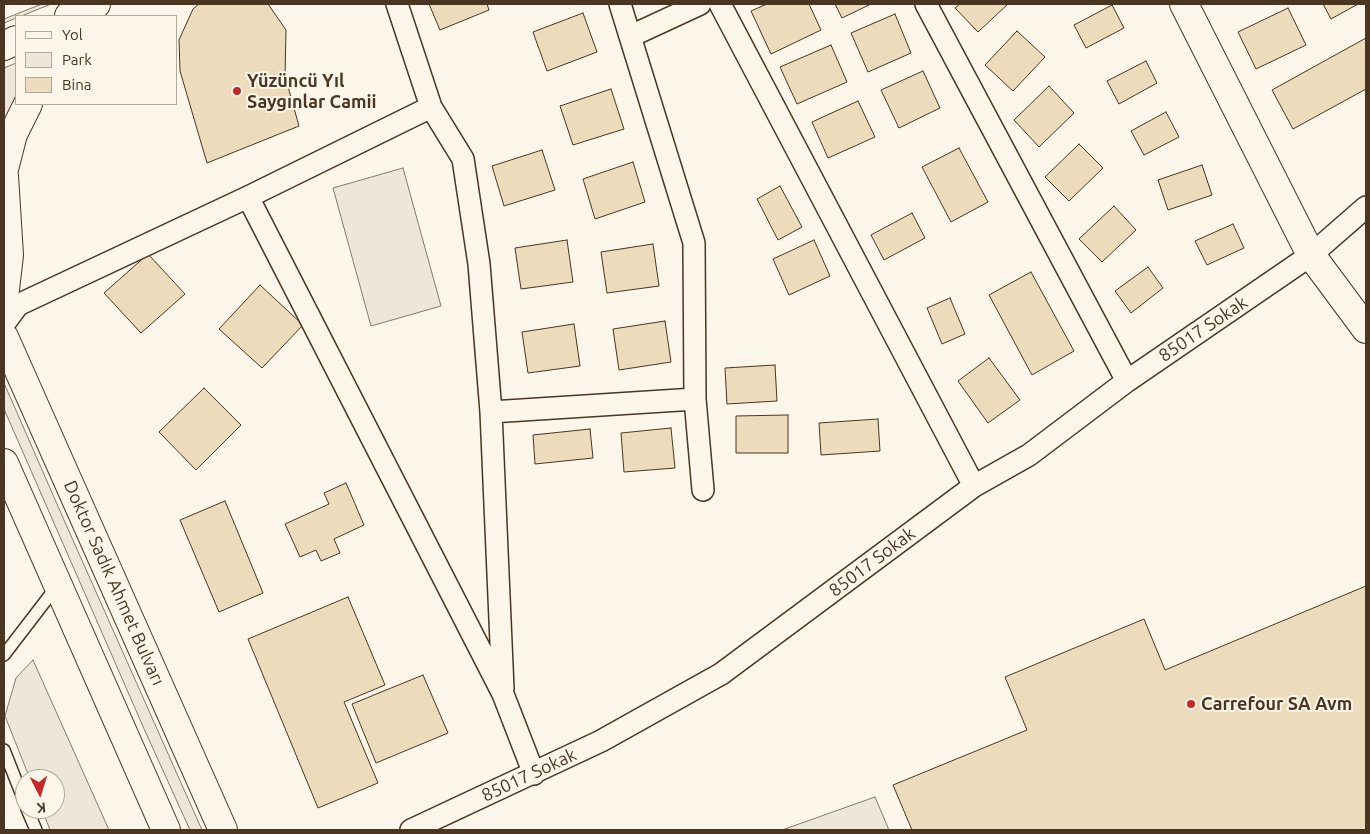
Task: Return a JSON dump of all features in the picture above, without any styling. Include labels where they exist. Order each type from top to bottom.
[{"type":"main road","points":[[71,15],[96,4]]},
{"type":"main road","points":[[93,15],[105,4]]},
{"type":"main road","points":[[1184,4],[1310,255],[1366,329]]},
{"type":"main road","points":[[4,169],[13,134],[28,105]]},
{"type":"main road","points":[[4,176],[8,255],[4,298]]},
{"type":"main road","name":"Doktor Sadık Ahmet Bulvarı","points":[[4,337],[223,830]]},
{"type":"main road","points":[[4,463],[166,830]]},
{"type":"street","points":[[397,4],[431,107],[463,159],[479,264],[491,412],[503,694]]},
{"type":"street","points":[[620,4],[694,243],[696,399],[704,490]]},
{"type":"street","points":[[631,36],[700,4]]},
{"type":"street","points":[[720,4],[974,486]]},
{"type":"street","points":[[926,4],[1128,381]]},
{"type":"street","points":[[4,324],[18,305],[248,197],[431,107]]},
{"type":"street","points":[[248,197],[503,694],[534,774]]},
{"type":"street","name":"85017 Sokak","points":[[411,830],[602,741],[721,674],[974,486],[1029,455],[1128,381],[1310,255],[1366,207]]},
{"type":"street","points":[[491,412],[696,399]]},
{"type":"lane","points":[[4,655],[59,584]]},
{"type":"lane","points":[[4,750],[15,778]]},
{"type":"green space","points":[[42,4],[51,4],[24,15],[15,15],[15,19],[4,23],[4,19]]},
{"type":"green space","points":[[15,63],[16,105],[4,147],[4,68]]},
{"type":"green space","points":[[403,168],[441,306],[371,326],[333,188]]},
{"type":"green space","points":[[4,383],[202,830],[190,830],[145,731],[4,409]]},
{"type":"green space","points":[[33,660],[109,830],[50,830],[46,819],[65,819],[65,769],[26,769],[5,716],[16,678]]},
{"type":"shaded area","points":[[875,797],[889,830],[782,830]]},
{"type":"building","name":"Yüzüncü Yıl Saygınlar Camii","points":[[199,4],[268,4],[286,30],[285,76],[299,126],[207,163],[180,71],[179,40],[193,9]]},
{"type":"building","points":[[429,4],[487,4],[489,10],[440,30]]},
{"type":"building","points":[[767,4],[809,4],[821,30],[771,54],[751,11]]},
{"type":"building","points":[[835,4],[871,4],[842,18]]},
{"type":"building","points":[[960,4],[1008,4],[978,32],[955,8]]},
{"type":"building","points":[[1323,4],[1358,4],[1331,19]]},
{"type":"building","points":[[1112,5],[1124,28],[1086,48],[1074,25]]},
{"type":"building","points":[[1288,8],[1306,45],[1256,69],[1238,32]]},
{"type":"building","points":[[583,13],[597,52],[547,71],[533,32]]},
{"type":"building","points":[[895,14],[911,53],[868,72],[851,33]]},
{"type":"building","points":[[1017,31],[1045,57],[1013,91],[985,65]]},
{"type":"building","points":[[1366,38],[1366,89],[1293,129],[1272,90]]},
{"type":"building","points":[[831,45],[847,82],[797,104],[780,67]]},
{"type":"building","points":[[1146,61],[1157,83],[1119,104],[1107,81]]},
{"type":"building","points":[[923,71],[940,108],[899,128],[881,90]]},
{"type":"building","points":[[1049,86],[1074,113],[1039,147],[1014,120]]},
{"type":"building","points":[[611,89],[624,129],[573,145],[560,106]]},
{"type":"building","points":[[858,101],[875,137],[828,158],[812,122]]},
{"type":"building","points":[[1166,112],[1179,137],[1144,155],[1131,131]]},
{"type":"building","points":[[1079,144],[1103,168],[1069,201],[1045,177]]},
{"type":"building","points":[[959,148],[988,202],[951,222],[922,167]]},
{"type":"building","points":[[542,150],[555,190],[504,206],[492,166]]},
{"type":"building","points":[[633,162],[645,202],[595,219],[583,179]]},
{"type":"building","points":[[1202,165],[1212,195],[1168,210],[1158,180]]},
{"type":"building","points":[[780,186],[802,227],[778,240],[757,199]]},
{"type":"building","points":[[1114,206],[1136,230],[1102,262],[1079,239]]},
{"type":"building","points":[[912,213],[925,238],[884,260],[871,235]]},
{"type":"building","points":[[1233,224],[1244,248],[1207,265],[1195,241]]},
{"type":"building","points":[[567,240],[573,282],[521,289],[515,248]]},
{"type":"building","points":[[814,240],[830,276],[789,295],[773,259]]},
{"type":"building","points":[[653,244],[659,286],[607,293],[601,252]]},
{"type":"building","points":[[148,254],[185,294],[141,333],[104,293]]},
{"type":"building","points":[[1148,267],[1163,288],[1131,313],[1115,291]]},
{"type":"building","points":[[1031,272],[1074,351],[1032,375],[989,295]]},
{"type":"building","points":[[260,285],[303,325],[262,368],[219,329]]},
{"type":"building","points":[[950,298],[965,334],[942,344],[927,308]]},
{"type":"building","points":[[665,321],[671,362],[619,370],[613,329]]},
{"type":"building","points":[[574,324],[580,366],[528,373],[522,332]]},
{"type":"building","points":[[989,358],[1020,400],[988,423],[958,381]]},
{"type":"building","points":[[775,365],[777,401],[727,404],[725,368]]},
{"type":"building","points":[[204,388],[241,425],[196,470],[159,432]]},
{"type":"building","points":[[788,415],[788,453],[736,453],[736,416]]},
{"type":"building","points":[[878,419],[880,451],[821,455],[819,423]]},
{"type":"building","points":[[671,428],[675,468],[624,472],[621,433]]},
{"type":"building","points":[[590,429],[593,458],[535,464],[533,435]]},
{"type":"building","points":[[346,483],[364,525],[334,539],[340,553],[321,561],[316,550],[300,557],[285,524],[329,504],[324,493]]},
{"type":"building","points":[[225,501],[263,593],[219,612],[180,520]]},
{"type":"building","name":"Carrefour SA Avm","points":[[1366,586],[1366,830],[912,830],[893,785],[1027,730],[1005,677],[1144,619],[1165,670]]},
{"type":"building","points":[[348,597],[385,685],[344,702],[378,783],[318,808],[248,639]]},
{"type":"building","points":[[423,675],[448,733],[376,763],[352,704]]},
{"type":"place","name":"Yüzüncü Yıl Saygınlar Camii","points":[[237,91]]},
{"type":"place","name":"Carrefour SA Avm","points":[[1191,704]]}]
